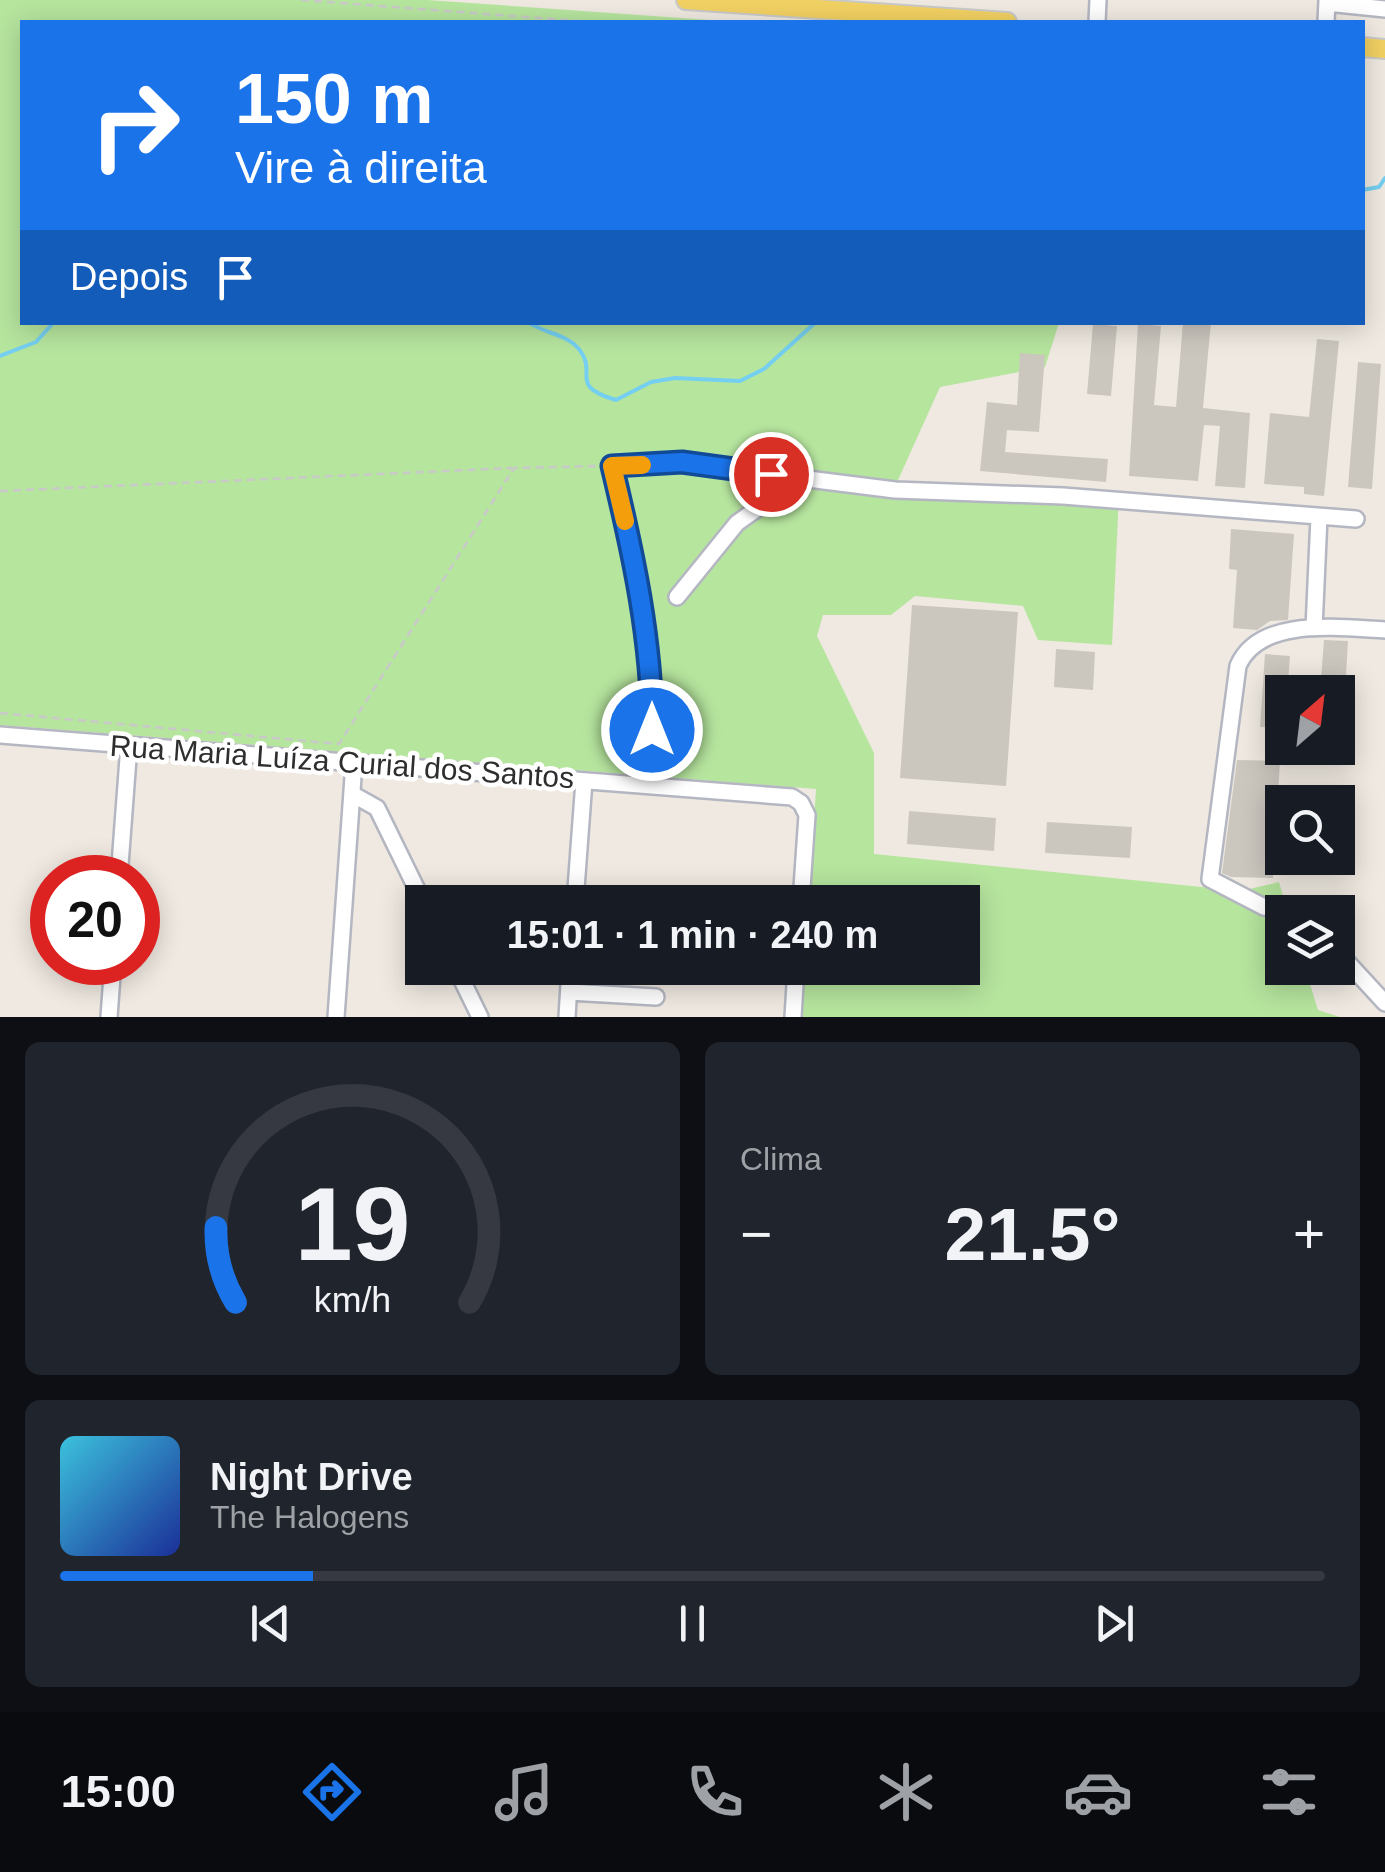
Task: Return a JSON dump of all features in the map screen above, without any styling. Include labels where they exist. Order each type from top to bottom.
[{"type":"main road","points":[[686,0],[867,6],[989,20]]},
{"type":"street","points":[[1327,1],[1385,10]]},
{"type":"street","points":[[652,757],[652,676],[634,560],[612,466],[682,462],[895,490],[1063,496],[1356,519]]},
{"type":"street","points":[[676,597],[737,523],[800,478]]},
{"type":"street","points":[[1314,628],[1319,516]]},
{"type":"street","points":[[1265,906],[1210,879],[1238,666],[1255,643],[1314,628],[1385,630]]},
{"type":"street","name":"Rua Maria Luíza Curial dos Santos","points":[[0,735],[787,796],[801,803],[806,815],[801,885]]},
{"type":"street","points":[[121,855],[128,745]]},
{"type":"street","points":[[336,1017],[354,763]]},
{"type":"street","points":[[576,885],[584,780]]},
{"type":"street","points":[[352,794],[377,808],[416,885]]},
{"type":"street","points":[[1355,970],[1385,1003]]},
{"type":"street","points":[[109,1017],[111,985]]},
{"type":"street","points":[[464,985],[480,1017]]},
{"type":"street","points":[[567,1017],[569,985]]},
{"type":"street","points":[[792,1017],[795,985]]},
{"type":"street","points":[[568,992],[656,996]]},
{"type":"path","points":[[301,0],[566,20]]},
{"type":"path","points":[[0,491],[612,466]]},
{"type":"path","points":[[0,713],[339,744],[514,468]]},
{"type":"green space","points":[[0,0],[427,0],[710,20],[20,20],[20,325],[1058,325],[1045,367],[940,387],[898,480],[903,487],[1119,495],[1112,645],[1038,640],[1023,606],[915,596],[891,615],[823,615],[817,636],[874,753],[874,854],[1241,891],[1279,882],[1283,895],[1265,895],[1265,985],[1310,985],[1318,1010],[1340,1017],[801,1017],[803,985],[980,985],[980,885],[810,885],[816,789],[0,725]]},
{"type":"building","points":[[1093,325],[1117,326],[1111,396],[1087,394]]},
{"type":"building","points":[[1138,325],[1161,326],[1154,405],[1176,407],[1183,325],[1211,325],[1203,408],[1250,413],[1245,488],[1215,486],[1220,426],[1204,425],[1198,481],[1129,476]]},
{"type":"building","points":[[1317,339],[1339,341],[1324,496],[1304,494],[1304,487],[1264,484],[1270,413],[1309,417]]},
{"type":"building","points":[[1020,353],[1045,355],[1039,432],[1007,430],[1005,452],[1108,459],[1106,482],[980,471],[987,402],[1017,405]]},
{"type":"building","points":[[1358,362],[1381,364],[1372,489],[1348,487]]},
{"type":"building","points":[[1231,529],[1294,534],[1288,620],[1270,621],[1257,630],[1233,628],[1237,570],[1229,569]]},
{"type":"building","points":[[912,605],[1018,612],[1006,786],[900,778]]},
{"type":"building","points":[[1324,640],[1348,641],[1346,675],[1321,675]]},
{"type":"building","points":[[1056,649],[1095,652],[1093,690],[1054,687]]},
{"type":"building","points":[[1265,654],[1290,656],[1289,675],[1265,675],[1265,727],[1260,727]]},
{"type":"building","points":[[1237,760],[1280,765],[1279,785],[1265,785],[1265,875],[1273,878],[1231,877],[1222,873]]},
{"type":"building","points":[[909,811],[996,818],[994,851],[907,844]]},
{"type":"building","points":[[1047,822],[1132,827],[1130,858],[1045,853]]},
{"type":"waterway","points":[[1365,189],[1379,187],[1385,178]]},
{"type":"waterway","points":[[0,356],[36,342],[51,325]]},
{"type":"waterway","points":[[533,325],[573,343],[584,357],[588,384],[601,395],[616,400],[651,382],[675,378],[740,381],[764,369],[813,325]]},
{"type":"slow traffic","points":[[625,521],[612,466],[642,465]]},
{"type":"route","points":[[652,730],[652,676],[634,560],[612,466],[682,462],[771,474]]}]
